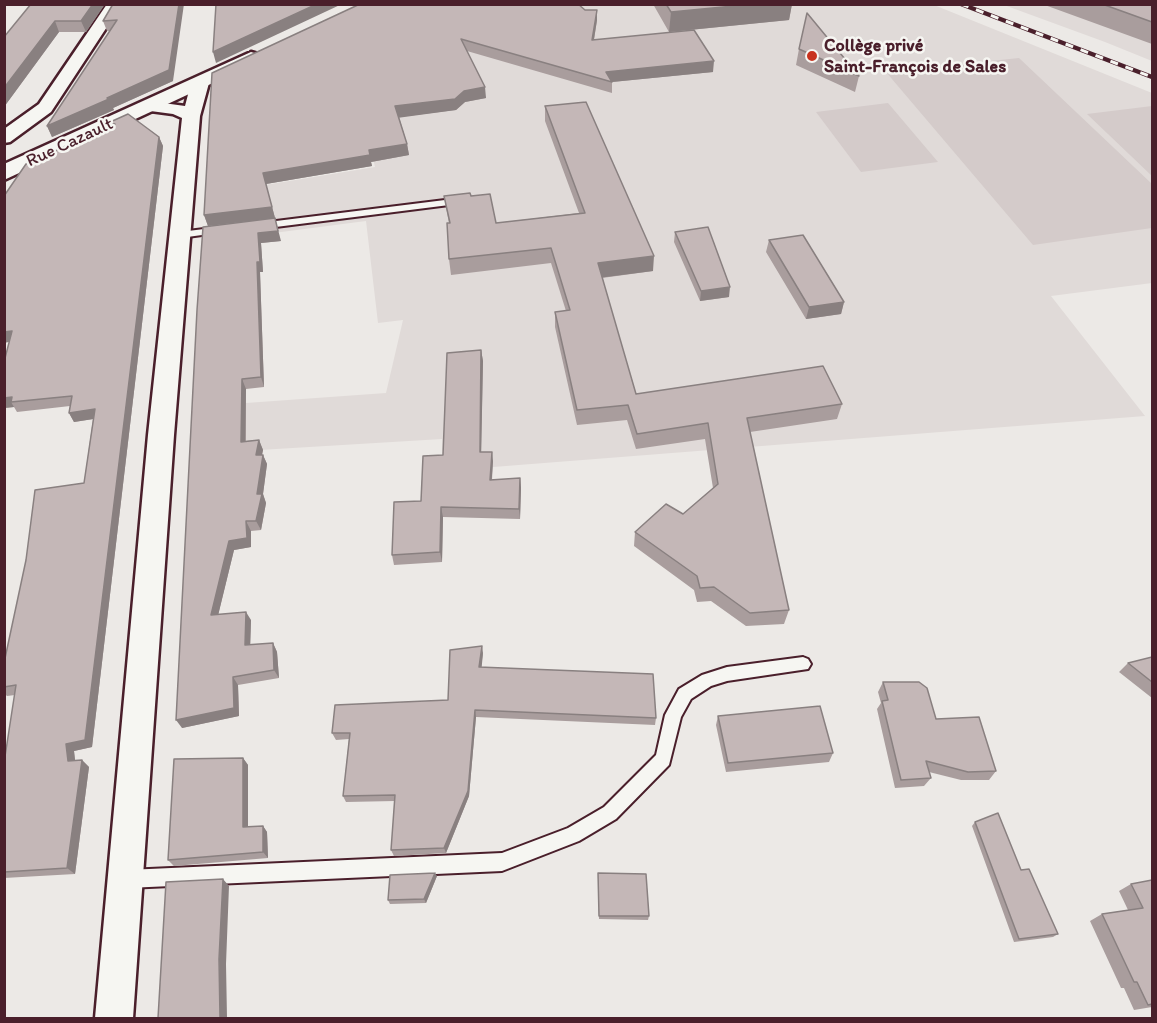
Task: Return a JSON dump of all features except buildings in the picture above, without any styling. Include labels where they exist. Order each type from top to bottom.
[{"type":"street","points":[[4,138],[45,108],[115,4]]},
{"type":"street","name":"Rue Cazault","points":[[4,173],[269,49]]},
{"type":"street","points":[[114,1018],[180,235],[191,116],[200,82]]},
{"type":"street","points":[[149,106],[177,109],[191,116]]},
{"type":"lane","points":[[248,227],[472,200]]},
{"type":"lane","points":[[180,235],[236,229]]},
{"type":"lane","points":[[124,879],[502,862],[573,835],[610,813],[663,759],[673,715],[685,694],[707,680],[728,674],[803,664]]},
{"type":"shaded area","points":[[513,5],[934,5],[1152,93],[1152,283],[1051,296],[1145,416],[442,471],[442,439],[243,451],[197,409],[246,403],[386,393],[403,320],[378,323],[366,221],[235,238],[235,221],[210,194],[375,167],[354,82]]},
{"type":"shaded area","points":[[1004,5],[1152,5],[1152,61],[1105,42]]},
{"type":"shaded area","points":[[1019,58],[1152,184],[1152,228],[1033,245],[886,72]]},
{"type":"shaded area","points":[[888,103],[938,162],[861,172],[816,112]]},
{"type":"shaded area","points":[[1152,106],[1152,176],[1087,114]]},
{"type":"railway","points":[[961,4],[1152,77]]},
{"type":"place","name":"Collège privé Saint-François de Sales","points":[[812,56]]}]
